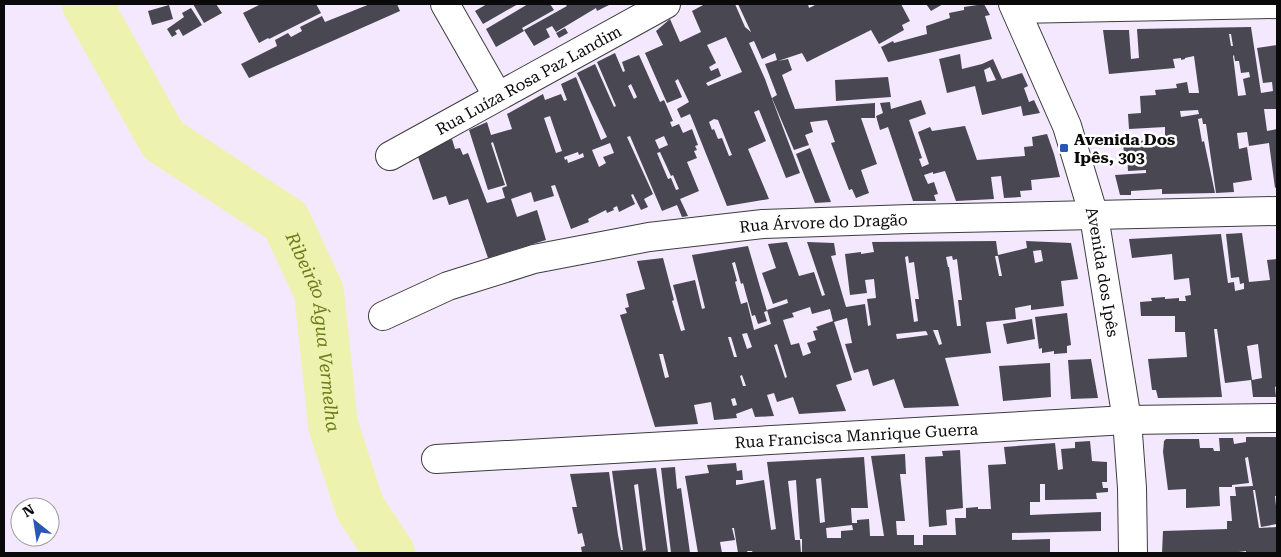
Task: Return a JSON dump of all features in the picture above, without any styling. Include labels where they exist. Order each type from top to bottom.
[{"type":"street","points":[[444,4],[497,96]]},
{"type":"street","name":"Rua Luíza Rosa Paz Landim","points":[[390,156],[666,4]]},
{"type":"street","points":[[1014,6],[1277,4]]},
{"type":"street","name":"Avenida dos Ipês","points":[[1014,6],[1067,126],[1094,216],[1127,420],[1132,488],[1133,553]]},
{"type":"street","name":"Rua Árvore do Dragão","points":[[383,316],[448,286],[534,259],[648,237],[763,224],[1277,211]]},
{"type":"street","name":"Rua Francisca Manrique Guerra","points":[[436,459],[1127,420],[1277,418]]},
{"type":"building","points":[[193,4],[216,4],[222,13],[204,23]]},
{"type":"building","points":[[261,4],[316,4],[321,13],[259,43],[243,13]]},
{"type":"building","points":[[370,4],[397,4],[400,11],[249,78],[241,64],[277,46],[275,40],[288,33],[291,37],[302,31],[300,27],[322,16],[325,22]]},
{"type":"building","points":[[487,4],[518,4],[483,24],[475,11]]},
{"type":"building","points":[[528,4],[550,4],[554,10],[522,28],[524,31],[496,47],[486,29]]},
{"type":"building","points":[[565,4],[611,4],[597,11],[596,8],[556,32],[552,26],[546,29],[550,37],[534,46],[524,30],[567,6]]},
{"type":"building","points":[[705,4],[735,4],[745,27],[751,32],[738,4],[808,4],[809,8],[817,4],[901,4],[910,21],[902,25],[904,30],[879,44],[871,30],[807,62],[802,53],[778,61],[788,59],[792,70],[782,75],[795,109],[875,103],[875,118],[861,118],[877,164],[861,170],[869,193],[856,198],[852,189],[849,190],[831,143],[835,142],[827,120],[810,122],[813,132],[805,135],[809,145],[794,150],[772,98],[777,95],[765,64],[777,60],[775,53],[762,59],[754,41],[749,43],[765,79],[774,104],[800,173],[786,178],[759,110],[754,112],[766,141],[748,149],[769,199],[727,206],[690,114],[681,118],[677,109],[689,102],[678,79],[675,81],[682,97],[667,103],[645,53],[663,45],[656,31],[670,19],[680,42],[701,32],[692,11]],"holes":[[[726,37],[742,72],[708,86],[706,83],[721,76],[718,68],[711,71],[709,67],[716,63],[707,45]],[[714,119],[718,120],[732,155],[729,156],[722,138],[718,139],[714,129],[712,130],[709,122]]]},
{"type":"building","points":[[926,4],[943,4],[931,11]]},
{"type":"building","points":[[984,4],[990,15],[985,16],[992,39],[888,62],[881,47],[893,41],[894,43],[927,34],[926,26],[950,18],[949,13],[964,10],[964,7]]},
{"type":"building","points":[[169,5],[173,19],[152,25],[148,11]]},
{"type":"building","points":[[191,8],[202,25],[183,36],[179,29],[175,31],[177,34],[172,37],[167,29],[184,17],[182,13]]},
{"type":"building","points":[[1251,27],[1261,93],[1273,91],[1272,82],[1263,83],[1257,48],[1277,45],[1277,109],[1264,109],[1267,131],[1277,129],[1277,187],[1275,188],[1269,143],[1249,146],[1247,132],[1237,133],[1239,149],[1247,147],[1252,180],[1233,183],[1234,192],[1216,193],[1206,124],[1203,124],[1202,118],[1198,119],[1215,193],[1162,194],[1162,189],[1131,191],[1131,195],[1120,195],[1115,175],[1146,173],[1146,170],[1128,171],[1127,154],[1124,154],[1123,143],[1165,138],[1165,127],[1129,129],[1128,114],[1141,113],[1140,96],[1156,95],[1155,90],[1177,88],[1176,84],[1187,82],[1189,93],[1199,93],[1194,56],[1181,60],[1181,58],[1173,59],[1175,68],[1109,74],[1103,30],[1129,30],[1131,59],[1139,58],[1137,29]],"holes":[[[1229,34],[1231,34],[1233,46],[1231,46]],[[1233,56],[1235,61],[1239,61],[1241,73],[1249,72],[1250,77],[1243,79],[1246,95],[1238,96]],[[1198,110],[1199,114],[1181,117],[1180,111]]]},
{"type":"building","points":[[565,28],[568,33],[559,38],[556,33]]},
{"type":"building","points":[[615,53],[623,72],[625,71],[622,62],[639,55],[660,102],[664,100],[673,121],[670,122],[672,127],[679,124],[683,133],[692,129],[698,145],[695,146],[697,150],[694,151],[697,158],[687,162],[699,191],[680,199],[688,216],[682,217],[677,205],[662,211],[630,136],[627,137],[653,194],[644,199],[648,207],[641,210],[633,194],[631,195],[635,204],[619,212],[617,206],[613,208],[614,210],[607,213],[606,210],[588,219],[589,222],[571,229],[555,185],[551,186],[554,196],[534,202],[531,192],[511,199],[517,217],[537,210],[546,240],[488,258],[468,199],[449,205],[446,196],[433,200],[417,154],[448,139],[452,139],[455,149],[460,148],[463,155],[468,153],[487,203],[505,198],[502,188],[507,186],[493,142],[491,143],[505,185],[488,190],[469,130],[487,122],[491,135],[512,129],[507,114],[543,94],[545,100],[561,94],[564,101],[567,100],[561,84],[576,77],[601,140],[607,137],[577,73],[595,64],[614,107],[616,106],[597,62]],"holes":[[[631,84],[637,97],[634,99],[628,86]],[[550,116],[562,151],[556,153],[544,118]],[[664,136],[668,145],[659,149],[655,140]],[[610,143],[614,153],[603,157],[606,163],[599,167],[592,150]],[[578,152],[579,155],[583,153],[584,157],[568,163],[567,159],[565,160],[564,157]],[[660,152],[679,189],[676,190],[671,178],[668,179],[657,153]]]},
{"type":"building","points":[[960,54],[962,69],[993,59],[1002,79],[1022,73],[1028,86],[1024,88],[1029,102],[1034,100],[1040,113],[1023,116],[1021,106],[982,115],[975,86],[947,93],[939,59]],"holes":[[[990,67],[996,80],[987,82],[984,70]]]},
{"type":"building","points":[[888,77],[891,97],[836,101],[835,80]]},
{"type":"building","points":[[921,100],[926,114],[909,120],[922,158],[919,159],[922,167],[929,164],[918,132],[930,127],[932,131],[965,126],[977,160],[1025,156],[1024,147],[1033,146],[1032,137],[1047,134],[1060,177],[1031,180],[1032,190],[1020,191],[1021,197],[1004,198],[1001,176],[991,177],[994,199],[956,201],[945,171],[933,174],[933,172],[924,175],[928,184],[934,182],[938,194],[934,195],[936,201],[913,201],[888,127],[880,130],[876,116],[883,113],[880,103],[890,102],[891,109]]},
{"type":"building","points":[[810,148],[831,202],[815,203],[796,154]]},
{"type":"building","points":[[1242,233],[1249,282],[1270,280],[1267,260],[1277,259],[1276,397],[1253,397],[1251,380],[1225,383],[1217,329],[1214,329],[1222,397],[1158,398],[1156,390],[1152,390],[1148,359],[1187,357],[1185,332],[1175,332],[1175,316],[1141,316],[1140,302],[1152,301],[1151,298],[1165,297],[1165,299],[1179,298],[1179,301],[1186,301],[1185,296],[1191,295],[1189,278],[1174,280],[1172,254],[1132,258],[1129,239],[1221,234],[1228,283],[1234,282],[1235,291],[1244,289],[1244,283],[1240,284],[1239,277],[1231,278],[1226,234]],"holes":[[[1258,344],[1262,378],[1252,380],[1247,346]]]},
{"type":"building","points":[[996,241],[998,255],[1027,248],[1026,241],[1071,243],[1078,279],[1061,281],[1064,306],[1031,310],[1031,305],[1015,308],[1016,319],[986,322],[991,353],[945,358],[959,406],[904,408],[894,379],[873,386],[868,369],[854,373],[845,344],[852,343],[847,318],[834,322],[852,380],[836,385],[846,411],[799,414],[793,397],[777,402],[774,393],[767,395],[774,416],[755,417],[752,408],[736,414],[737,418],[714,420],[711,402],[694,405],[698,424],[655,427],[620,315],[627,313],[625,308],[629,307],[626,294],[645,289],[637,261],[663,258],[674,300],[672,301],[681,331],[685,330],[673,285],[695,280],[702,309],[705,308],[692,255],[748,246],[767,311],[764,312],[767,321],[758,324],[755,315],[752,316],[743,283],[741,284],[735,262],[732,263],[741,304],[747,302],[754,330],[771,324],[767,310],[788,303],[787,299],[773,304],[762,273],[776,268],[768,244],[787,242],[799,276],[814,272],[822,296],[825,295],[807,242],[834,243],[836,255],[831,256],[846,307],[865,304],[868,326],[871,325],[867,299],[876,298],[874,279],[865,280],[867,293],[850,295],[845,254],[874,252],[872,242]],"holes":[[[1041,250],[1043,261],[1035,263],[1033,251]],[[908,256],[909,263],[914,262],[919,299],[915,299],[918,321],[914,322],[905,257]],[[952,256],[953,260],[957,259],[962,300],[958,300],[961,326],[957,326],[946,257]],[[995,256],[998,256],[1002,276],[999,276]],[[810,307],[812,314],[830,309],[833,321],[816,327],[818,330],[813,331],[816,340],[807,343],[811,353],[803,356],[799,343],[791,345],[783,320],[794,317],[792,313]],[[933,330],[938,330],[942,344],[939,345]],[[926,331],[928,335],[897,339],[896,334]],[[747,333],[752,347],[747,349],[742,334]],[[728,337],[731,337],[737,357],[734,357]],[[777,344],[787,377],[785,378],[774,345]],[[659,354],[663,354],[669,377],[665,378]],[[742,375],[746,386],[743,386],[740,376]],[[735,398],[737,405],[733,406],[731,399]]]},
{"type":"building","points":[[1067,313],[1071,345],[1067,346],[1067,353],[1054,354],[1054,351],[1042,353],[1042,348],[1039,349],[1035,317]]},
{"type":"building","points":[[1032,319],[1035,339],[1007,344],[1003,324]]},
{"type":"building","points":[[1091,359],[1098,398],[1071,399],[1068,360]]},
{"type":"building","points":[[1050,363],[1051,397],[1003,401],[999,366]]},
{"type":"building","points":[[1246,437],[1277,437],[1277,496],[1275,496],[1277,524],[1261,527],[1255,490],[1253,490],[1259,528],[1277,527],[1277,553],[1246,553],[1246,551],[1239,553],[1162,553],[1163,531],[1227,529],[1227,521],[1232,521],[1230,496],[1236,496],[1235,487],[1253,486],[1248,457],[1245,458],[1249,483],[1232,485],[1232,487],[1219,487],[1220,506],[1186,508],[1186,489],[1168,490],[1163,452],[1164,441],[1166,439],[1199,439],[1200,448],[1213,448],[1214,451],[1220,451],[1219,438],[1233,438],[1234,444],[1246,442]]},
{"type":"building","points":[[1090,441],[1092,461],[1107,462],[1107,482],[1102,482],[1103,488],[1108,488],[1108,492],[1096,493],[1097,499],[1045,500],[1045,484],[1040,484],[1040,502],[1030,502],[1030,515],[1101,512],[1101,531],[1012,533],[1012,540],[1050,539],[1050,553],[802,553],[796,480],[788,481],[795,540],[800,540],[801,553],[753,553],[752,551],[747,551],[748,553],[738,553],[734,528],[732,528],[735,540],[720,542],[722,553],[698,553],[685,476],[709,473],[707,465],[736,463],[737,471],[742,470],[743,480],[736,480],[736,485],[764,480],[771,530],[776,529],[767,462],[864,457],[868,508],[851,508],[852,523],[857,523],[857,520],[869,519],[870,536],[884,536],[871,456],[905,454],[906,474],[900,474],[905,521],[896,521],[897,535],[914,535],[914,545],[923,545],[923,535],[956,535],[955,518],[966,518],[966,508],[991,509],[988,465],[1006,464],[1004,447],[1055,443],[1058,470],[1063,469],[1061,449],[1075,448],[1075,442]],"holes":[[[821,478],[825,522],[820,523],[816,479]],[[852,525],[853,530],[841,531],[841,538],[827,538],[826,528]]]},
{"type":"building","points":[[960,450],[963,508],[946,510],[947,525],[929,527],[925,457],[943,456],[942,451]]},
{"type":"building","points":[[675,467],[677,489],[681,488],[690,553],[671,553],[661,468]]},
{"type":"building","points":[[656,468],[668,552],[582,553],[581,547],[585,546],[582,533],[578,534],[572,507],[577,507],[570,474],[609,472],[618,535],[621,550],[623,550],[612,471]],"holes":[[[638,484],[646,550],[643,551],[634,485]]]},
{"type":"waterway","name":"Ribeirão Água Vermelha","points":[[87,4],[163,140],[286,221],[319,292],[333,425],[360,508],[390,553]]},
{"type":"place","name":"Avenida Dos Ipês, 303","points":[[1064,148]]}]
